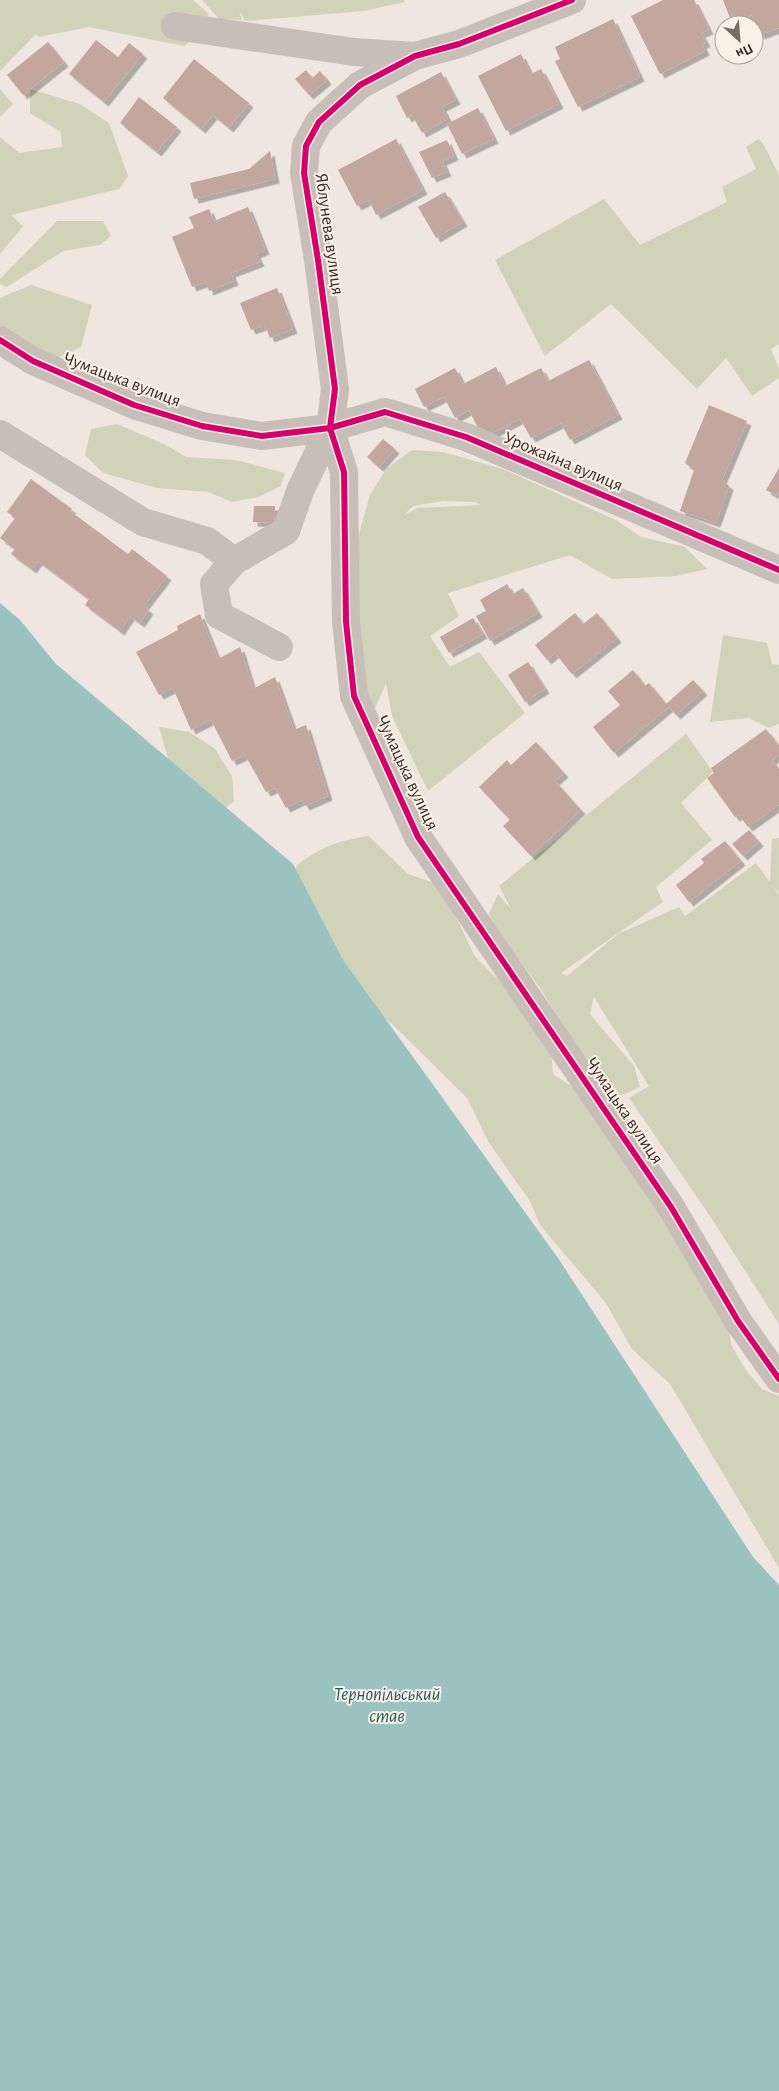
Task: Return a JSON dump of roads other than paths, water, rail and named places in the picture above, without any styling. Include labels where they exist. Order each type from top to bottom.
[{"type":"street","name":"Яблунева вулиця","points":[[330,428],[335,389],[304,172],[306,146],[319,122],[360,85],[415,56],[459,44],[572,0]]},
{"type":"street","points":[[175,26],[354,52],[415,56]]},
{"type":"street","name":"Чумацька вулиця","points":[[0,340],[33,360],[134,406],[202,426],[262,436],[330,428],[344,472],[346,622],[354,696],[418,837],[671,1207],[738,1321],[779,1379]]},
{"type":"street","name":"Урожайна вулиця","points":[[330,428],[385,412],[466,437],[779,570]]},
{"type":"street","points":[[279,647],[219,615],[214,584],[234,561],[286,530],[300,491],[330,428]]},
{"type":"street","points":[[0,434],[143,522],[207,541],[234,561]]},
{"type":"water","name":"Тернопільський став","points":[[0,603],[20,620],[56,664],[293,864],[343,960],[558,1258],[753,1557],[779,1585],[779,2091],[0,2091]]}]
